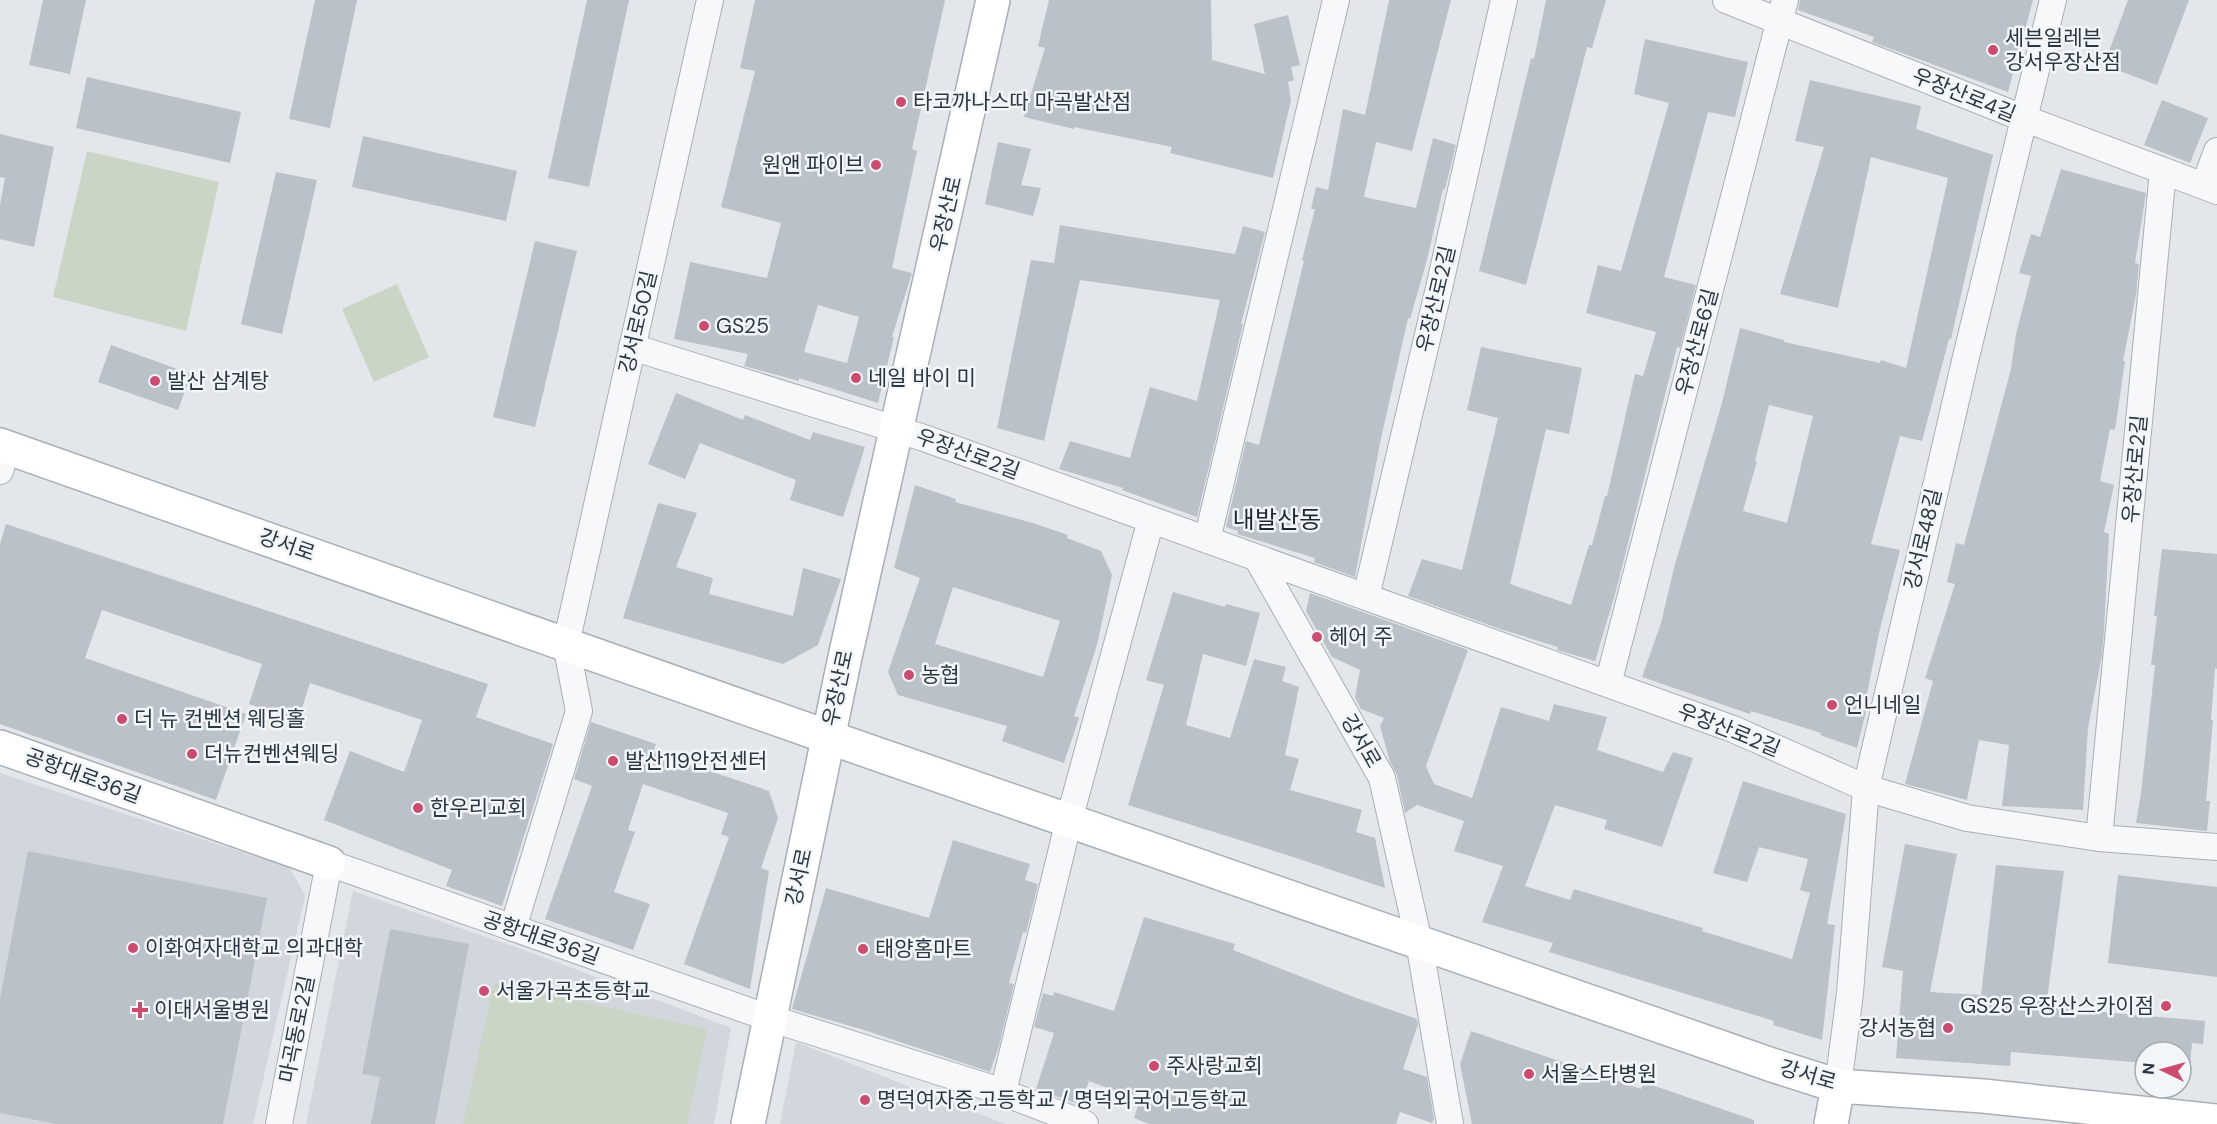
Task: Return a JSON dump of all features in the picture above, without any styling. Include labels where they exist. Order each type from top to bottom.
[{"type":"main road","name":"우장산로","points":[[828,737],[993,0]]},
{"type":"main road","name":"강서로","points":[[2,455],[566,644],[828,737],[1838,1086],[1983,1096],[2217,1120]]},
{"type":"main road","name":"강서로","points":[[748,1124],[828,737]]},
{"type":"main road","name":"공항대로36길","points":[[0,747],[329,863]]},
{"type":"main road","points":[[1831,1124],[1838,1086]]},
{"type":"street","name":"강서로50길","points":[[566,644],[710,0]]},
{"type":"street","points":[[1207,540],[1336,0]]},
{"type":"street","name":"우장산로2길","points":[[1366,597],[1504,0]]},
{"type":"street","name":"우장산로4길","points":[[1726,0],[1783,10],[2023,118],[2211,189],[2217,151]]},
{"type":"street","name":"강서로48길","points":[[1838,1086],[1851,981],[1866,788],[2023,118],[2053,0]]},
{"type":"street","name":"우장산로6길","points":[[1608,684],[1783,10]]},
{"type":"street","name":"우장산로2길","points":[[2099,838],[2163,171]]},
{"type":"street","points":[[632,347],[897,429]]},
{"type":"street","name":"우장산로2길","points":[[897,429],[1733,729],[1866,788],[1967,818],[2099,838],[2217,847]]},
{"type":"street","points":[[1003,1092],[1069,820],[1151,520]]},
{"type":"street","name":"강서로","points":[[1257,558],[1382,778],[1419,942],[1450,1124]]},
{"type":"street","points":[[513,928],[579,711],[566,644]]},
{"type":"street","name":"공항대로36길","points":[[329,863],[769,1018],[1003,1092],[1085,1124]]},
{"type":"street","name":"마곡동로2길","points":[[279,1124],[329,863]]},
{"type":"shaded area","name":"이대서울병원","points":[[0,773],[290,868],[305,896],[253,1124],[0,1124]]},
{"type":"shaded area","name":"서울가곡초등학교","points":[[353,891],[538,955],[731,1028],[714,1124],[306,1124]]},
{"type":"shaded area","name":"명덕여자중,고등학교 / 명덕외국어고등학교","points":[[796,1042],[992,1119],[1006,1124],[780,1124]]},
{"type":"green space","points":[[87,151],[219,182],[186,331],[53,297]]},
{"type":"green space","points":[[397,284],[429,357],[374,382],[342,309]]},
{"type":"green space","points":[[494,983],[707,1029],[687,1124],[463,1124]]},
{"type":"building","points":[[43,0],[86,0],[70,74],[29,65]]},
{"type":"building","points":[[315,0],[357,0],[330,128],[289,119]]},
{"type":"building","points":[[587,0],[629,0],[589,187],[548,178]]},
{"type":"building","points":[[755,0],[945,0],[912,149],[917,151],[892,268],[912,273],[892,337],[894,337],[878,403],[799,378],[799,381],[744,366],[748,354],[674,339],[690,262],[767,278],[781,223],[721,207],[755,71],[740,68]],"holes":[[[818,305],[859,317],[847,363],[804,352]]]},
{"type":"building","points":[[1049,0],[1211,0],[1212,60],[1265,74],[1254,24],[1288,15],[1300,65],[1291,67],[1294,80],[1288,82],[1291,100],[1273,178],[1170,153],[1172,147],[1074,127],[1074,129],[1024,117],[1045,48],[1038,46]]},
{"type":"building","points":[[1389,0],[1451,0],[1412,151],[1376,142],[1364,197],[1416,208],[1433,138],[1456,145],[1445,189],[1443,189],[1427,260],[1410,319],[1408,318],[1380,443],[1355,577],[1314,562],[1315,558],[1237,534],[1238,531],[1226,527],[1246,441],[1259,445],[1304,261],[1302,260],[1315,209],[1311,209],[1316,187],[1328,190],[1343,109],[1365,115]]},
{"type":"building","points":[[1546,0],[1606,0],[1592,48],[1587,47],[1526,285],[1479,271],[1531,58],[1534,59]]},
{"type":"building","points":[[1800,0],[2033,0],[2008,92],[1872,42],[1874,37],[1798,10]]},
{"type":"building","points":[[2128,0],[2189,0],[2157,85],[2104,65]]},
{"type":"building","points":[[1645,39],[1748,62],[1735,117],[1708,112],[1664,277],[1696,285],[1680,348],[1677,347],[1616,591],[1595,661],[1557,650],[1558,647],[1408,596],[1422,559],[1462,570],[1498,418],[1467,410],[1481,347],[1582,368],[1569,434],[1546,429],[1510,584],[1571,605],[1589,545],[1592,545],[1605,496],[1607,496],[1635,374],[1643,376],[1656,332],[1586,313],[1598,265],[1621,271],[1669,103],[1634,94]]},
{"type":"building","points":[[87,77],[241,112],[230,163],[76,128]]},
{"type":"building","points":[[1810,80],[1921,106],[1916,129],[1993,155],[1951,339],[1949,339],[1922,441],[1900,436],[1871,544],[1900,550],[1879,633],[1867,694],[1870,695],[1857,748],[1820,735],[1821,733],[1751,711],[1750,714],[1642,677],[1661,623],[1674,568],[1722,403],[1740,328],[1784,340],[1784,342],[1880,363],[1881,360],[1906,368],[1948,178],[1871,157],[1838,308],[1780,294],[1824,147],[1795,141]],"holes":[[[1769,405],[1813,416],[1787,523],[1743,511]]]},
{"type":"building","points":[[2162,100],[2208,118],[2190,163],[2144,145]]},
{"type":"building","points":[[0,134],[54,147],[34,247],[0,239],[0,205],[5,178],[0,177]]},
{"type":"building","points":[[363,136],[517,171],[506,221],[352,187]]},
{"type":"building","points":[[998,142],[1031,149],[1021,185],[1041,188],[1033,216],[985,204]]},
{"type":"building","points":[[2061,169],[2146,193],[2135,263],[2139,264],[2136,295],[2123,361],[2125,361],[2115,430],[2110,429],[2100,481],[2114,485],[2104,532],[2109,534],[2104,631],[2102,655],[2088,728],[2083,810],[2002,806],[2009,745],[1979,740],[1967,800],[1905,784],[1933,681],[1925,678],[1955,584],[1947,582],[1956,543],[1964,545],[2011,369],[2016,334],[2031,276],[2019,273],[2031,234],[2040,237]]},
{"type":"building","points":[[276,172],[317,180],[282,334],[241,324]]},
{"type":"building","points":[[1060,225],[1235,254],[1243,226],[1265,232],[1241,324],[1243,324],[1197,517],[1122,490],[1123,488],[1059,469],[1070,441],[1130,458],[1150,387],[1197,401],[1220,300],[1080,280],[1044,441],[997,428],[1031,260],[1054,263]]},
{"type":"building","points":[[535,241],[577,251],[535,427],[493,417]]},
{"type":"building","points":[[111,345],[191,374],[178,410],[98,382]]},
{"type":"building","points":[[676,393],[743,420],[745,415],[810,440],[813,432],[865,447],[843,517],[790,500],[796,480],[700,443],[685,479],[648,464]]},
{"type":"building","points":[[915,485],[956,499],[955,502],[1068,535],[1067,538],[1101,551],[1112,575],[1097,645],[1074,716],[1079,718],[1064,763],[1002,741],[1007,726],[898,695],[888,672],[920,578],[894,568]],"holes":[[[953,587],[1060,621],[1043,677],[935,644]]]},
{"type":"building","points":[[658,503],[697,513],[676,567],[713,578],[709,594],[793,616],[803,568],[841,579],[818,645],[783,664],[623,618]]},
{"type":"building","points":[[6,524],[488,684],[476,717],[553,744],[502,906],[446,886],[452,870],[324,820],[350,751],[404,772],[422,720],[310,683],[298,721],[249,704],[262,664],[102,610],[85,658],[246,714],[216,800],[0,724],[0,544]]},
{"type":"building","points":[[2162,549],[2217,554],[2217,669],[2215,668],[2206,801],[2210,801],[2207,831],[2136,823],[2155,665],[2151,665]]},
{"type":"building","points":[[1173,592],[1225,607],[1226,604],[1260,613],[1246,666],[1203,654],[1186,725],[1230,738],[1254,659],[1286,667],[1282,681],[1299,687],[1285,755],[1299,759],[1290,790],[1362,810],[1356,832],[1375,838],[1385,888],[1128,805],[1164,685],[1146,680]]},
{"type":"building","points":[[1310,593],[1468,650],[1426,766],[1434,784],[1472,798],[1501,707],[1549,721],[1554,704],[1607,717],[1597,750],[1663,772],[1673,752],[1693,758],[1662,847],[1604,829],[1607,820],[1555,805],[1525,886],[1570,900],[1574,889],[1703,928],[1702,931],[1792,959],[1810,893],[1800,890],[1808,859],[1759,847],[1747,882],[1713,873],[1743,781],[1846,814],[1827,924],[1835,925],[1822,1040],[1773,1025],[1774,1021],[1549,952],[1553,943],[1482,922],[1503,866],[1454,851],[1464,821],[1417,805],[1405,813],[1397,775],[1390,762],[1380,726],[1384,718],[1361,709],[1355,697],[1360,670],[1332,657],[1306,611]]},
{"type":"building","points":[[591,722],[656,744],[653,752],[769,791],[778,818],[761,868],[769,871],[750,989],[684,964],[729,837],[721,834],[728,813],[643,784],[628,830],[635,832],[614,892],[650,904],[633,950],[545,919],[592,786],[574,779]]},
{"type":"building","points":[[953,840],[1030,864],[1025,880],[1038,884],[1026,933],[1023,932],[1009,983],[1014,984],[999,1046],[990,1072],[864,1030],[792,1009],[826,888],[929,918]]},
{"type":"building","points":[[1905,844],[1957,854],[1930,992],[1981,995],[1996,865],[2064,871],[2046,1007],[2205,1021],[2203,1044],[2193,1043],[2193,1040],[2133,1040],[2133,1062],[2011,1052],[2010,1066],[1896,1058],[1903,971],[1882,967]]},
{"type":"building","name":"이대서울병원","points":[[28,851],[267,898],[223,1124],[56,1124],[0,1113],[0,999]]},
{"type":"building","points":[[2118,875],[2217,887],[2217,977],[2108,963]]},
{"type":"building","points":[[1144,917],[1235,944],[1233,950],[1417,1019],[1418,1024],[1403,1069],[1427,1077],[1434,1119],[1432,1123],[1400,1112],[1396,1124],[1149,1124],[1134,1118],[1140,1100],[1089,1081],[1081,1105],[1036,1089],[1054,1033],[1034,1027],[1043,993],[1053,996],[1054,992],[1114,1011]]},
{"type":"building","name":"서울가곡초등학교","points":[[390,929],[469,944],[435,1124],[371,1124],[380,1077],[362,1074]]},
{"type":"building","name":"서울스타병원","points":[[1471,1031],[1641,1089],[1643,1082],[1754,1120],[1754,1124],[1472,1124],[1460,1064]]},
{"type":"place","name":"세븐일레븐 강서우장산점","points":[[1993,50]]},
{"type":"place","name":"타코까나스따 마곡발산점","points":[[901,102]]},
{"type":"place","name":"원앤 파이브","points":[[876,165]]},
{"type":"place","name":"GS25","points":[[704,326]]},
{"type":"place","name":"네일 바이 미","points":[[856,378]]},
{"type":"place","name":"발산 삼계탕","points":[[155,381]]},
{"type":"place","name":"헤어 주","points":[[1317,637]]},
{"type":"place","name":"농협","points":[[909,675]]},
{"type":"place","name":"언니네일","points":[[1832,705]]},
{"type":"place","name":"더 뉴 컨벤션 웨딩홀","points":[[122,719]]},
{"type":"place","name":"더뉴컨벤션웨딩","points":[[192,754]]},
{"type":"place","name":"발산119안전센터","points":[[613,761]]},
{"type":"place","name":"한우리교회","points":[[418,808]]},
{"type":"place","name":"이화여자대학교 의과대학","points":[[133,948]]},
{"type":"place","name":"태양홈마트","points":[[863,949]]},
{"type":"place","name":"서울가곡초등학교","points":[[484,991]]},
{"type":"place","name":"GS25 우장산스카이점","points":[[2166,1006]]},
{"type":"place","name":"이대서울병원","points":[[140,1010]]},
{"type":"place","name":"강서농협","points":[[1948,1028]]},
{"type":"place","name":"주사랑교회","points":[[1154,1066]]},
{"type":"place","name":"서울스타병원","points":[[1529,1074]]},
{"type":"place","name":"명덕여자중,고등학교 / 명덕외국어고등학교","points":[[865,1100]]},
{"type":"district","name":"내발산동","points":[[1277,519]]}]
